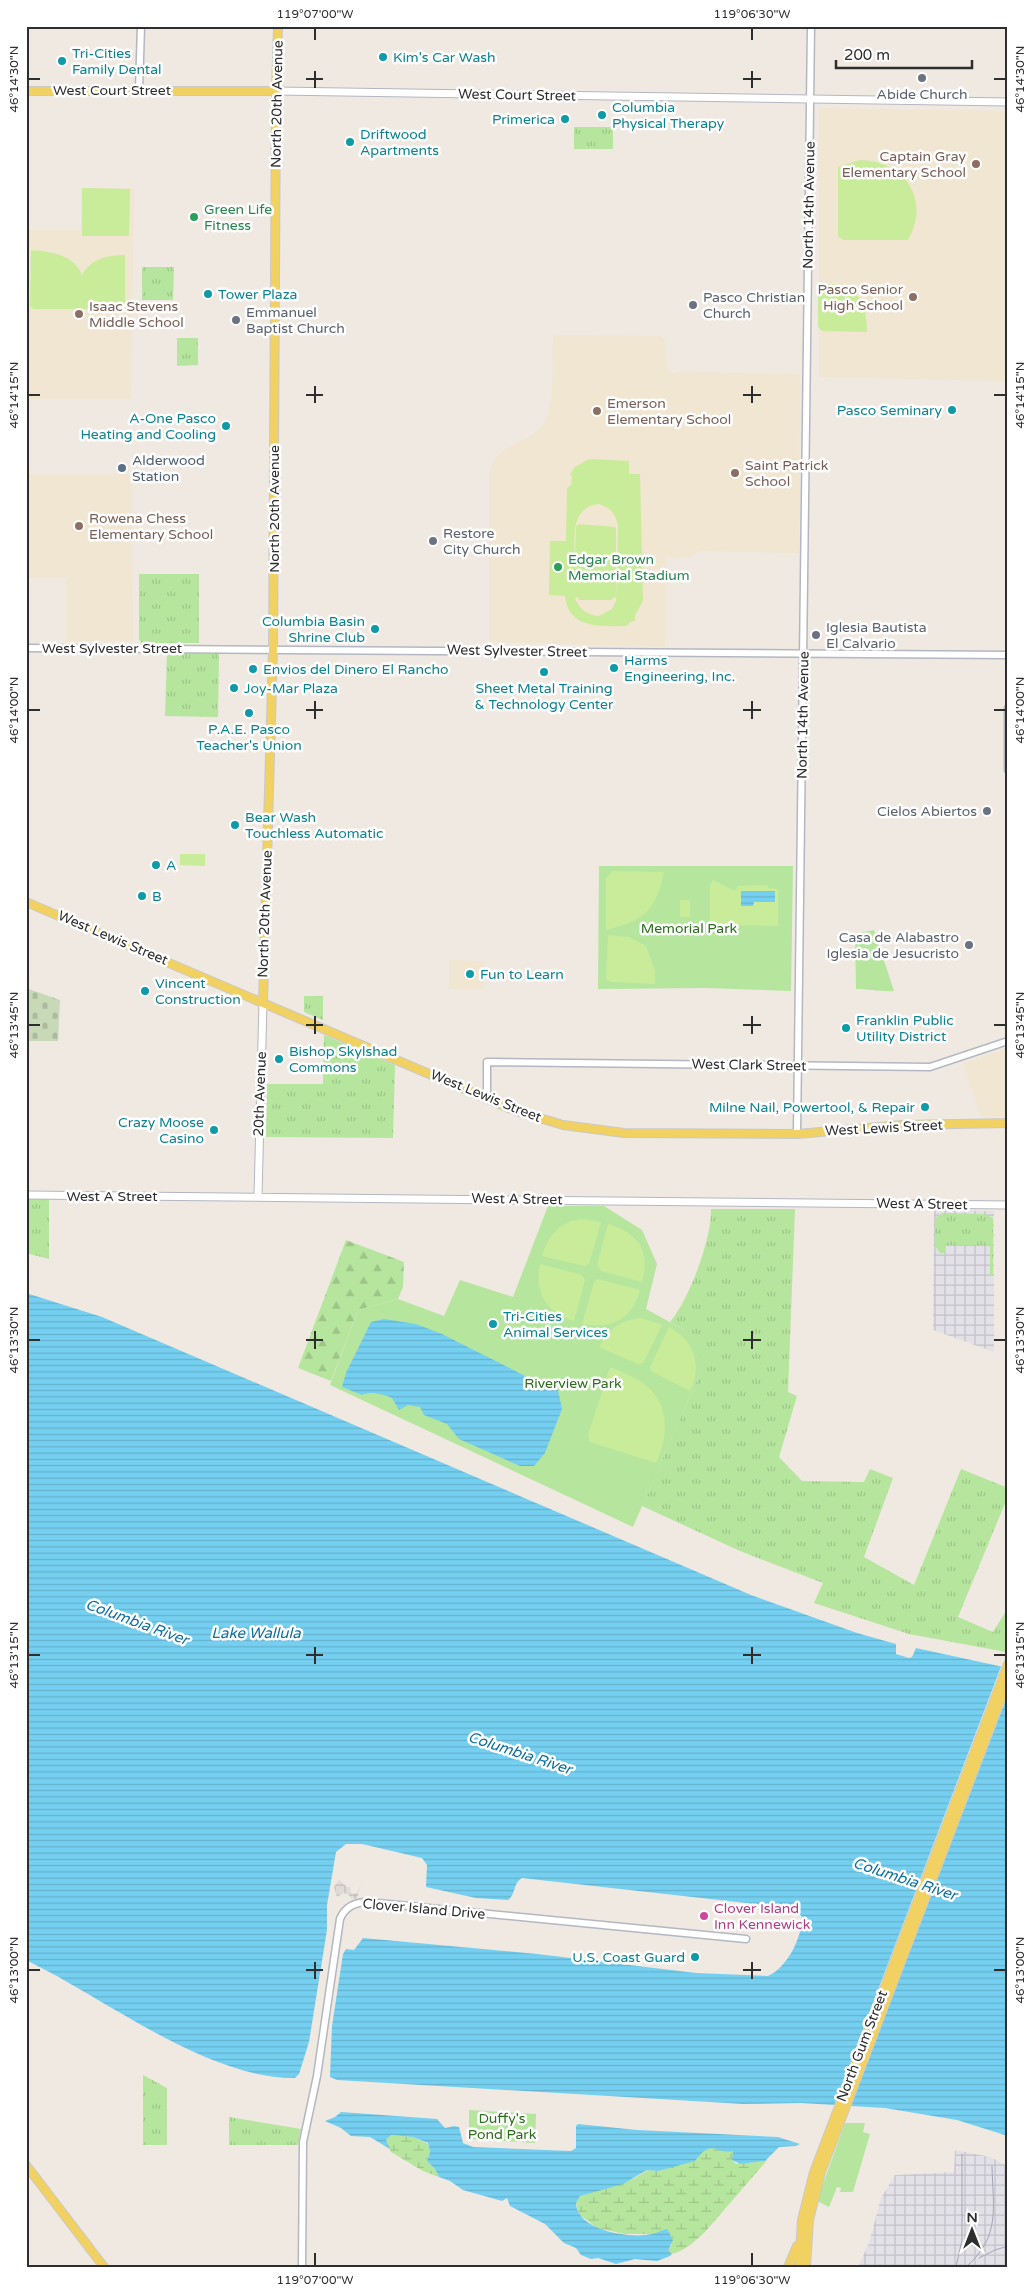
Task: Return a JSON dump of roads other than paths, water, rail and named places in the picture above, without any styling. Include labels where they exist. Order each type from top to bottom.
[{"type":"main road","name":"North 20th Avenue","points":[[263,991],[273,649],[278,26]]},
{"type":"main road","name":"West Court Street","points":[[26,91],[276,91],[1008,102]]},
{"type":"main road","name":"West Lewis Street","points":[[26,902],[487,1098],[532,1116],[591,1130],[645,1133],[797,1134],[903,1125],[1008,1123]]},
{"type":"main road","name":"20th Avenue","points":[[258,1196],[263,991]]},
{"type":"main road","name":"West A Street","points":[[26,1195],[1008,1204]]},
{"type":"main road","points":[[947,1831],[1008,1664]]},
{"type":"main road","points":[[947,1831],[1008,1680]]},
{"type":"main road","name":"North Gum Street","points":[[799,2267],[800,2237],[808,2188],[835,2126],[947,1831]]},
{"type":"main road","name":"North Gum Street","points":[[806,2267],[808,2228],[814,2195],[835,2126]]},
{"type":"main road","points":[[26,2165],[104,2267]]},
{"type":"main road","points":[[788,2267],[800,2237]]},
{"type":"street","points":[[139,90],[141,26]]},
{"type":"street","name":"North 14th Avenue","points":[[797,1134],[811,26]]},
{"type":"street","name":"West Sylvester Street","points":[[26,648],[1008,655]]},
{"type":"street","points":[[1008,708],[1008,770]]},
{"type":"street","name":"West Clark Street","points":[[487,1098],[487,1062],[930,1067],[1008,1041]]},
{"type":"street","name":"Clover Island Drive","points":[[302,2267],[303,2142],[317,2076],[340,1919],[348,1907],[356,1903],[368,1902],[746,1939]]},
{"type":"water","points":[[741,891],[775,891],[775,902],[754,902],[753,906],[741,906]]},
{"type":"water","name":"Lake Wallula","points":[[26,1293],[102,1317],[751,1595],[857,1633],[896,1644],[896,1654],[909,1658],[912,1657],[916,1648],[1008,1668],[1008,2136],[957,2120],[885,2108],[801,2103],[743,2104],[337,2080],[330,2077],[332,2026],[343,1954],[346,1949],[354,1950],[363,1938],[537,1954],[696,1973],[768,1976],[788,1959],[797,1942],[802,1917],[796,1909],[791,1908],[522,1878],[517,1883],[511,1898],[508,1900],[476,1898],[426,1887],[427,1865],[422,1858],[362,1844],[346,1844],[336,1852],[327,1905],[327,1930],[309,2042],[299,2074],[295,2078],[261,2075],[227,2065],[192,2051],[157,2034],[26,1960]]},
{"type":"water","points":[[384,1319],[416,1324],[442,1334],[545,1386],[558,1390],[562,1409],[545,1453],[534,1466],[520,1466],[459,1439],[447,1424],[424,1415],[420,1407],[408,1405],[399,1410],[392,1398],[370,1393],[362,1395],[342,1387],[346,1373],[371,1322]]},
{"type":"water","points":[[341,2112],[437,2119],[445,2128],[459,2127],[463,2143],[473,2147],[571,2151],[576,2148],[576,2126],[578,2124],[637,2130],[778,2137],[800,2144],[779,2147],[765,2161],[740,2164],[732,2160],[733,2151],[727,2152],[710,2148],[695,2161],[658,2171],[647,2170],[623,2184],[580,2196],[576,2203],[579,2213],[585,2220],[595,2226],[606,2231],[631,2235],[652,2234],[667,2229],[673,2240],[668,2251],[672,2254],[670,2256],[657,2261],[635,2259],[616,2264],[581,2255],[576,2248],[564,2243],[545,2224],[510,2206],[507,2198],[502,2201],[463,2190],[450,2181],[439,2177],[435,2169],[427,2161],[430,2152],[428,2143],[413,2137],[391,2135],[386,2140],[390,2149],[370,2137],[351,2136],[341,2128],[325,2121]]},
{"type":"railway","points":[[956,2267],[962,2240],[962,2154]]},
{"type":"railway","points":[[966,2267],[977,2256],[990,2233],[993,2209],[992,2166]]},
{"type":"railway","points":[[979,2258],[1008,2246]]},
{"type":"place","name":"Kim's Car Wash","points":[[383,57]]},
{"type":"place","name":"Tri-Cities Family Dental","points":[[62,61]]},
{"type":"place","name":"Abide Church","points":[[922,78]]},
{"type":"place","name":"Columbia Physical Therapy","points":[[602,115]]},
{"type":"place","name":"Primerica","points":[[565,119]]},
{"type":"place","name":"Driftwood Apartments","points":[[350,142]]},
{"type":"place","name":"Captain Gray Elementary School","points":[[976,164]]},
{"type":"place","name":"Green Life Fitness","points":[[194,217]]},
{"type":"place","name":"Tower Plaza","points":[[208,294]]},
{"type":"place","name":"Pasco Senior High School","points":[[913,297]]},
{"type":"place","name":"Pasco Christian Church","points":[[693,305]]},
{"type":"place","name":"Isaac Stevens Middle School","points":[[79,314]]},
{"type":"place","name":"Emmanuel Baptist Church","points":[[236,320]]},
{"type":"place","name":"Pasco Seminary","points":[[952,410]]},
{"type":"place","name":"Emerson Elementary School","points":[[597,411]]},
{"type":"place","name":"A-One Pasco Heating and Cooling","points":[[226,426]]},
{"type":"place","name":"Alderwood Station","points":[[122,468]]},
{"type":"place","name":"Saint Patrick School","points":[[735,473]]},
{"type":"place","name":"Rowena Chess Elementary School","points":[[79,526]]},
{"type":"place","name":"Restore City Church","points":[[433,541]]},
{"type":"place","name":"Edgar Brown Memorial Stadium","points":[[558,567]]},
{"type":"place","name":"Columbia Basin Shrine Club","points":[[375,629]]},
{"type":"place","name":"Iglesia Bautista El Calvario","points":[[816,635]]},
{"type":"place","name":"Harms Engineering, Inc.","points":[[614,668]]},
{"type":"place","name":"Envios del Dinero El Rancho","points":[[253,669]]},
{"type":"place","name":"Sheet Metal Training & Technology Center","points":[[544,672]]},
{"type":"place","name":"Joy-Mar Plaza","points":[[234,688]]},
{"type":"place","name":"P.A.E. Pasco Teacher's Union","points":[[249,713]]},
{"type":"place","name":"Cielos Abiertos","points":[[987,811]]},
{"type":"place","name":"Bear Wash Touchless Automatic","points":[[235,825]]},
{"type":"place","name":"A","points":[[156,865]]},
{"type":"place","name":"B","points":[[142,896]]},
{"type":"place","name":"Casa de Alabastro Iglesia de Jesucristo","points":[[969,945]]},
{"type":"place","name":"Fun to Learn","points":[[470,974]]},
{"type":"place","name":"Vincent Construction","points":[[145,991]]},
{"type":"place","name":"Franklin Public Utility District","points":[[846,1028]]},
{"type":"place","name":"Bishop Skylshad Commons","points":[[279,1059]]},
{"type":"place","name":"Milne Nail, Powertool, & Repair","points":[[925,1107]]},
{"type":"place","name":"Crazy Moose Casino","points":[[214,1130]]},
{"type":"place","name":"Tri-Cities Animal Services","points":[[493,1324]]},
{"type":"place","name":"Clover Island Inn Kennewick","points":[[704,1916]]},
{"type":"place","name":"U.S. Coast Guard","points":[[695,1957]]},
{"type":"park label","name":"Memorial Park","points":[[689,928]]},
{"type":"park label","name":"Riverview Park","points":[[573,1383]]},
{"type":"park label","name":"Duffy's Pond Park","points":[[502,2126]]},
{"type":"water label","name":"Columbia River","points":[[137,1622]]},
{"type":"water label","name":"Columbia River","points":[[520,1753]]},
{"type":"water label","name":"Columbia River","points":[[905,1879]]}]
